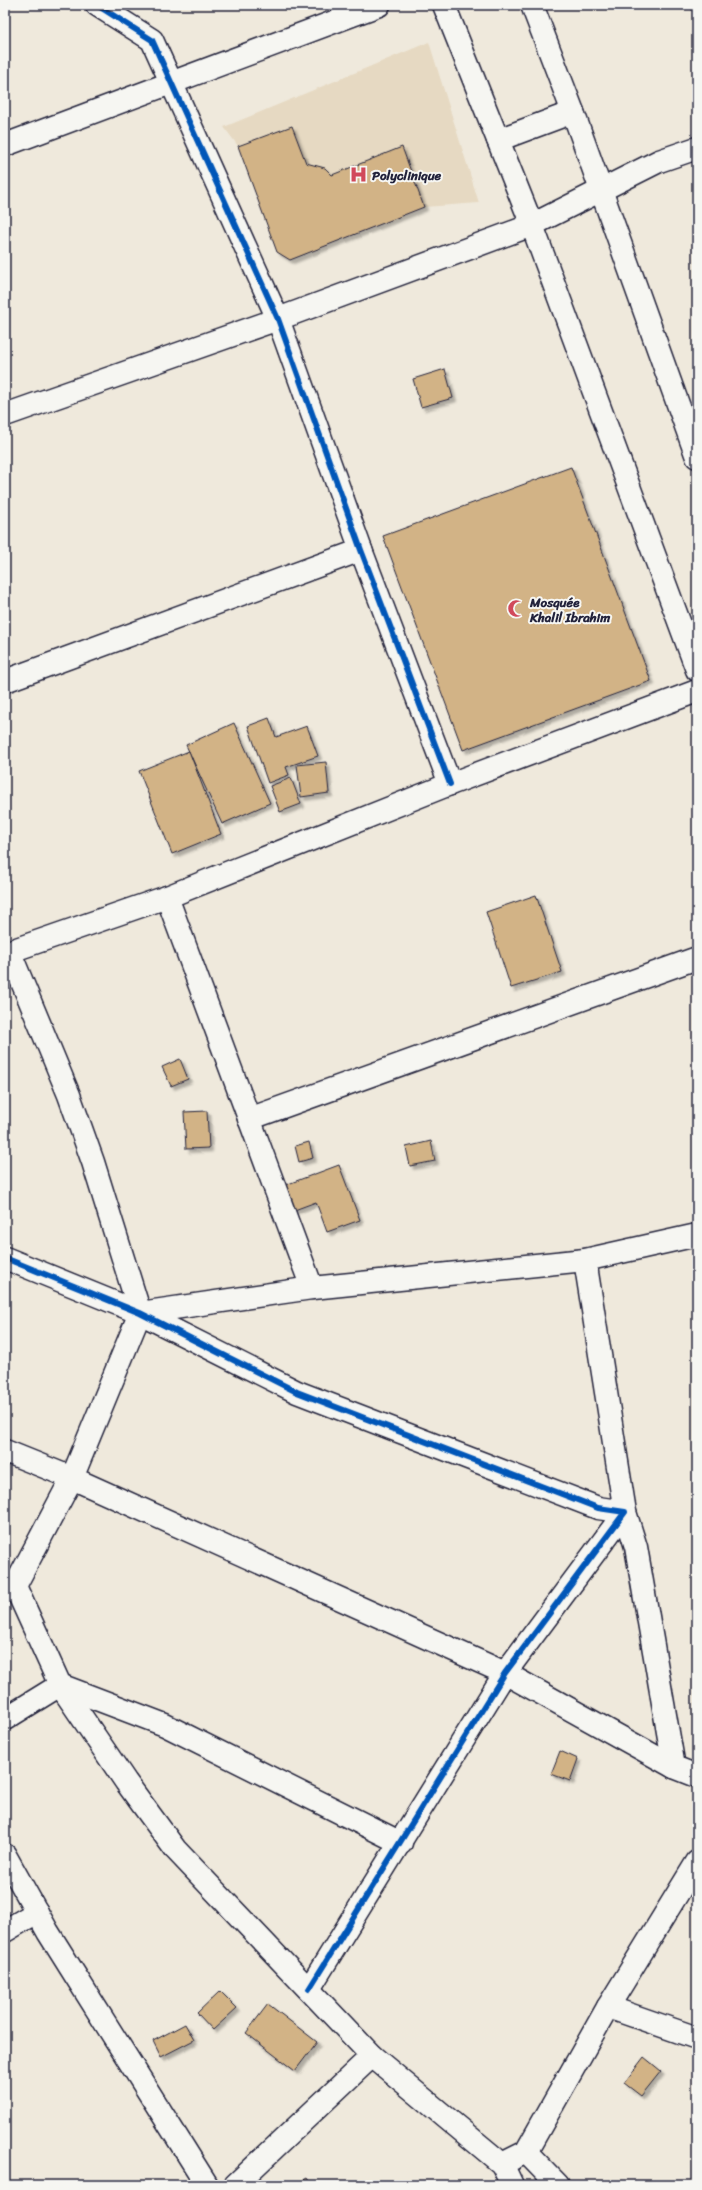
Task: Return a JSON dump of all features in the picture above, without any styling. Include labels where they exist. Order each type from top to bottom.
[{"type":"street","points":[[97,5],[152,40],[278,319],[361,550],[450,784]]},
{"type":"street","points":[[5,145],[379,5]]},
{"type":"street","points":[[444,5],[532,225],[697,670]]},
{"type":"street","points":[[532,5],[573,112],[600,189],[692,429],[697,457]]},
{"type":"street","points":[[498,140],[573,112]]},
{"type":"street","points":[[5,415],[278,319],[532,225],[600,189],[659,161],[697,148]]},
{"type":"street","points":[[5,681],[361,550]]},
{"type":"street","points":[[512,2185],[502,2164],[372,2056],[175,1849],[126,1782],[60,1685],[10,1584],[72,1478],[140,1313],[93,1162],[68,1095],[6,957],[168,897],[450,784],[697,691]]},
{"type":"street","points":[[168,897],[312,1288]]},
{"type":"street","points":[[250,1119],[697,958]]},
{"type":"street","points":[[140,1313],[312,1288],[585,1260],[697,1235]]},
{"type":"street","points":[[5,1258],[140,1313],[297,1392],[598,1508],[625,1512]]},
{"type":"street","points":[[585,1260],[625,1512],[636,1547],[674,1767]]},
{"type":"street","points":[[5,1451],[72,1478],[505,1673],[674,1767],[697,1776]]},
{"type":"street","points":[[309,1989],[505,1673],[625,1512]]},
{"type":"street","points":[[5,1719],[60,1685]]},
{"type":"street","points":[[60,1685],[165,1725],[400,1844]]},
{"type":"street","points":[[5,1855],[37,1912],[207,2185]]},
{"type":"street","points":[[502,2164],[526,2152],[608,2007],[695,1869]]},
{"type":"street","points":[[5,1930],[37,1912]]},
{"type":"street","points":[[608,2007],[697,2038]]},
{"type":"street","points":[[235,2185],[372,2056]]},
{"type":"street","points":[[526,2152],[558,2185]]},
{"type":"shaded area","name":"Polyclinique","points":[[429,42],[479,203],[424,207],[290,260],[277,252],[238,146],[224,127]]},
{"type":"building","points":[[292,126],[306,163],[325,168],[332,175],[402,147],[424,207],[290,260],[277,252],[238,146]]},
{"type":"building","points":[[445,369],[453,398],[421,407],[413,379]]},
{"type":"building","name":"Mosquée Khalil Ibrahim","points":[[571,467],[651,681],[463,750],[383,536]]},
{"type":"building","points":[[269,718],[276,737],[307,726],[318,756],[286,767],[289,775],[268,783],[248,726]]},
{"type":"building","points":[[234,723],[270,803],[222,824],[186,745]]},
{"type":"building","points":[[189,751],[221,834],[172,854],[139,771]]},
{"type":"building","points":[[326,762],[329,793],[301,797],[297,765]]},
{"type":"building","points":[[291,778],[301,804],[280,812],[270,786]]},
{"type":"building","points":[[536,895],[562,972],[511,988],[486,912]]},
{"type":"building","points":[[180,1059],[188,1079],[171,1086],[162,1067]]},
{"type":"building","points":[[207,1111],[209,1148],[186,1149],[184,1112]]},
{"type":"building","points":[[431,1141],[435,1161],[410,1166],[406,1147]]},
{"type":"building","points":[[309,1142],[313,1158],[299,1162],[295,1146]]},
{"type":"building","points":[[339,1165],[360,1220],[327,1232],[316,1202],[281,1215],[272,1190]]},
{"type":"building","points":[[560,1751],[578,1759],[570,1781],[551,1774]]},
{"type":"building","points":[[220,1991],[237,2008],[213,2030],[197,2013]]},
{"type":"building","points":[[268,2004],[317,2042],[295,2071],[246,2033]]},
{"type":"building","points":[[185,2024],[194,2040],[161,2057],[153,2041]]},
{"type":"building","points":[[644,2057],[661,2071],[641,2096],[624,2083]]},
{"type":"building","points":[[307,2178],[312,2185],[295,2185]]},
{"type":"cycle path","points":[[97,5],[152,40],[278,319],[361,550],[450,784]]},
{"type":"cycle path","points":[[5,1258],[140,1313],[297,1392],[598,1508],[625,1512],[505,1673],[309,1989]]},
{"type":"place","name":"Polyclinique","points":[[359,175]]},
{"type":"place","name":"Mosquée Khalil Ibrahim","points":[[517,609]]}]
